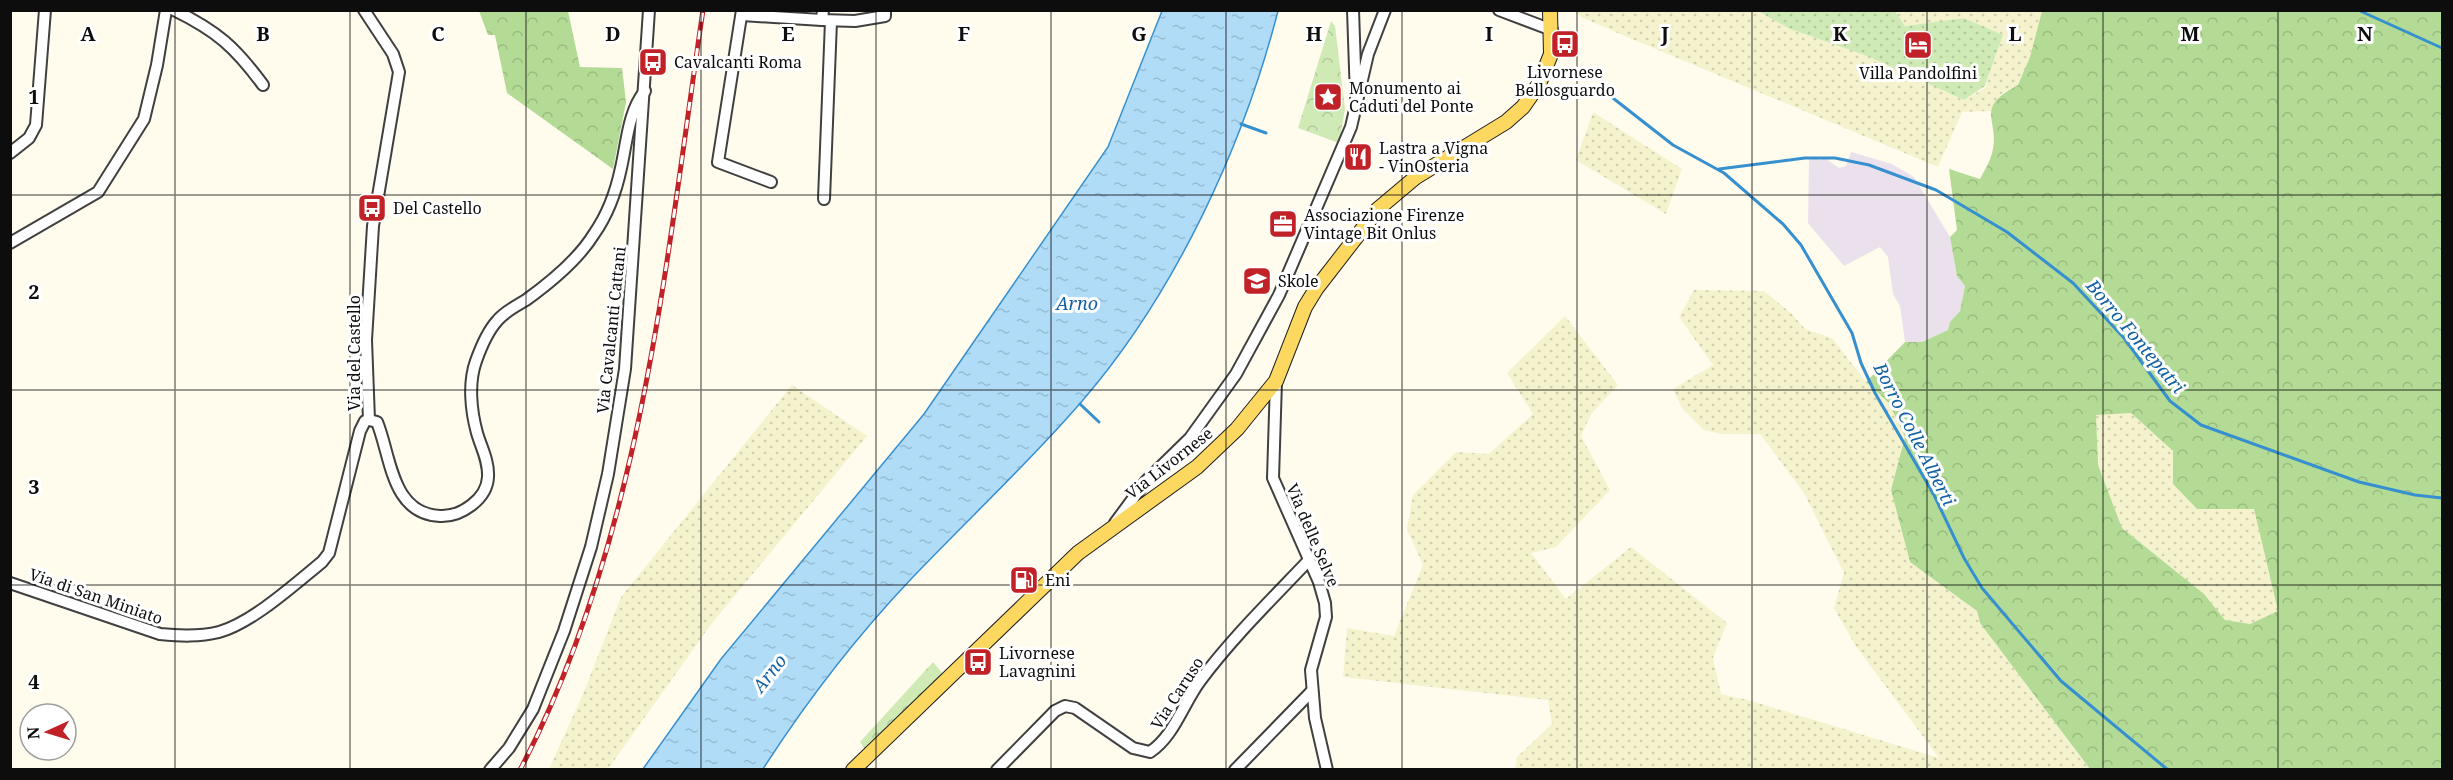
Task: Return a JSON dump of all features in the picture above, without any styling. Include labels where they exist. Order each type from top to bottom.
[{"type":"main road","name":"Via Livornese","points":[[853,770],[1078,553],[1197,466],[1238,429],[1276,381],[1305,307],[1340,256],[1378,209],[1416,177],[1506,122],[1523,107],[1546,71],[1551,54],[1550,10]]},
{"type":"street","points":[[10,153],[29,138],[36,125],[45,10]]},
{"type":"street","points":[[10,243],[98,192],[144,119],[157,65],[166,10]]},
{"type":"street","points":[[174,10],[201,24],[240,53],[263,85]]},
{"type":"street","name":"Via del Castello","points":[[364,10],[393,54],[399,72],[373,226],[366,340],[369,420],[377,422],[400,493],[411,505],[425,513],[441,516],[457,513],[471,506],[482,494],[488,478],[472,403],[471,383],[475,363],[498,319],[552,279],[584,250],[607,215],[634,110],[646,91]]},
{"type":"street","name":"Via Cavalcanti Cattani","points":[[490,770],[509,748],[533,709],[555,653],[591,547],[608,474],[625,369],[646,91],[649,10]]},
{"type":"street","points":[[771,182],[718,162],[742,13],[825,17],[855,21],[885,16],[885,10]]},
{"type":"street","points":[[1353,10],[1356,109]]},
{"type":"street","points":[[1111,528],[1146,481],[1190,438],[1236,374],[1293,268],[1338,161],[1356,109],[1368,54],[1385,10]]},
{"type":"street","points":[[1499,10],[1552,30]]},
{"type":"street","points":[[824,199],[825,17]]},
{"type":"street","name":"Via delle Selve","points":[[1276,381],[1273,477],[1319,582],[1326,617],[1313,657],[1312,691],[1315,718],[1327,770]]},
{"type":"street","name":"Via di San Miniato","points":[[10,583],[160,634],[185,637],[221,631],[267,604],[322,562],[329,553],[360,431],[365,421],[369,420]]},
{"type":"street","name":"Via Caruso","points":[[997,770],[1055,711],[1065,706],[1075,708],[1133,748],[1150,752],[1162,744],[1199,683],[1220,655],[1309,560]]},
{"type":"street","points":[[1235,770],[1312,691]]},
{"type":"shaded area","points":[[1573,11],[1758,11],[1790,29],[1867,56],[1964,100],[1985,88],[2003,35],[1964,18],[1905,26],[1895,11],[2042,11],[2029,60],[2018,85],[2001,94],[1991,111],[1962,112],[1938,167],[1627,37],[1581,17]]},
{"type":"shaded area","points":[[1593,112],[1682,169],[1666,214],[1576,160]]},
{"type":"shaded area","points":[[1851,152],[1892,164],[1914,177],[1950,237],[1957,276],[1965,286],[1960,311],[1950,322],[1948,330],[1922,342],[1905,342],[1900,306],[1893,294],[1888,257],[1880,247],[1844,266],[1808,223],[1809,159],[1814,156],[1820,160],[1825,158],[1839,168],[1846,166]]},
{"type":"shaded area","points":[[1694,290],[1764,291],[1792,314],[1805,329],[1832,338],[1866,382],[1889,403],[1905,437],[1891,490],[1910,562],[1977,611],[1980,623],[2090,769],[1515,769],[1517,757],[1552,724],[1548,700],[1343,677],[1347,628],[1394,636],[1423,565],[1407,529],[1413,495],[1456,452],[1489,454],[1533,414],[1507,373],[1565,316],[1618,385],[1591,414],[1581,436],[1610,490],[1556,547],[1531,553],[1566,599],[1631,547],[1727,623],[1713,658],[1721,694],[1748,700],[1939,758],[1855,645],[1834,608],[1844,573],[1804,493],[1760,434],[1721,434],[1704,430],[1682,408],[1673,389],[1713,365],[1679,317]]},
{"type":"shaded area","points":[[792,385],[867,436],[712,623],[608,769],[549,769],[583,694],[621,597]]},
{"type":"shaded area","points":[[2131,413],[2173,451],[2173,484],[2197,509],[2254,509],[2278,611],[2250,624],[2225,620],[2204,594],[2122,528],[2098,465],[2096,414]]},
{"type":"green space","points":[[479,11],[568,11],[580,67],[622,68],[626,102],[613,169],[507,93],[495,35],[488,35]]},
{"type":"green space","name":"Villa Pandolfini","points":[[1758,11],[1895,11],[1905,26],[1964,18],[2003,35],[1985,86],[1964,100],[1867,56],[1790,29]]},
{"type":"green space","points":[[2042,11],[2442,11],[2442,769],[2090,769],[1980,623],[1977,611],[1910,562],[1891,490],[1905,437],[1889,403],[1866,382],[1905,342],[1922,342],[1948,330],[1950,322],[1960,311],[1965,286],[1957,276],[1950,237],[1957,230],[1949,169],[1980,179],[1992,153],[1994,142],[1992,108],[2004,93],[2018,85],[2030,57]],"holes":[[[2131,413],[2173,451],[2173,484],[2197,509],[2254,509],[2278,611],[2250,624],[2225,620],[2204,594],[2122,528],[2098,465],[2096,415]]]},
{"type":"green space","points":[[1331,21],[1335,26],[1345,109],[1339,143],[1298,128]]},
{"type":"green space","points":[[933,662],[944,675],[865,749],[860,742]]},
{"type":"water","name":"Arno","points":[[1162,11],[1278,11],[1246,114],[1225,166],[1176,266],[1147,313],[1083,400],[912,578],[852,646],[815,694],[763,769],[643,769],[721,659],[924,414],[1108,147]]},
{"type":"waterway","points":[[2358,10],[2442,48]]},
{"type":"waterway","name":"Borro Colle Alberti","points":[[1609,95],[1673,145],[1724,173],[1783,224],[1801,245],[1852,333],[1861,363],[1875,393],[1934,495],[1964,558],[1982,588],[2061,681],[2168,770]]},
{"type":"waterway","points":[[1241,124],[1266,133]]},
{"type":"waterway","name":"Borro Fontepatri","points":[[1719,169],[1805,158],[1835,158],[1869,165],[1936,190],[2007,232],[2073,283],[2124,338],[2170,401],[2201,425],[2359,482],[2415,495],[2442,498]]},
{"type":"waterway","points":[[1080,404],[1099,422]]},
{"type":"railway","points":[[520,770],[561,681],[595,589],[621,495],[643,399],[661,302],[703,10]]},
{"type":"place","name":"Livornese Bellosguardo","points":[[1565,44]]},
{"type":"place","name":"Villa Pandolfini","points":[[1918,45]]},
{"type":"place","name":"Cavalcanti Roma","points":[[653,62]]},
{"type":"place","name":"Monumento ai Caduti del Ponte","points":[[1328,97]]},
{"type":"place","name":"Lastra a Vigna - VinOsteria","points":[[1358,157]]},
{"type":"place","name":"Del Castello","points":[[372,208]]},
{"type":"place","name":"Associazione Firenze Vintage Bit Onlus","points":[[1283,224]]},
{"type":"place","name":"Skole","points":[[1257,281]]},
{"type":"place","name":"Eni","points":[[1024,580]]},
{"type":"place","name":"Livornese Lavagnini","points":[[978,662]]}]
